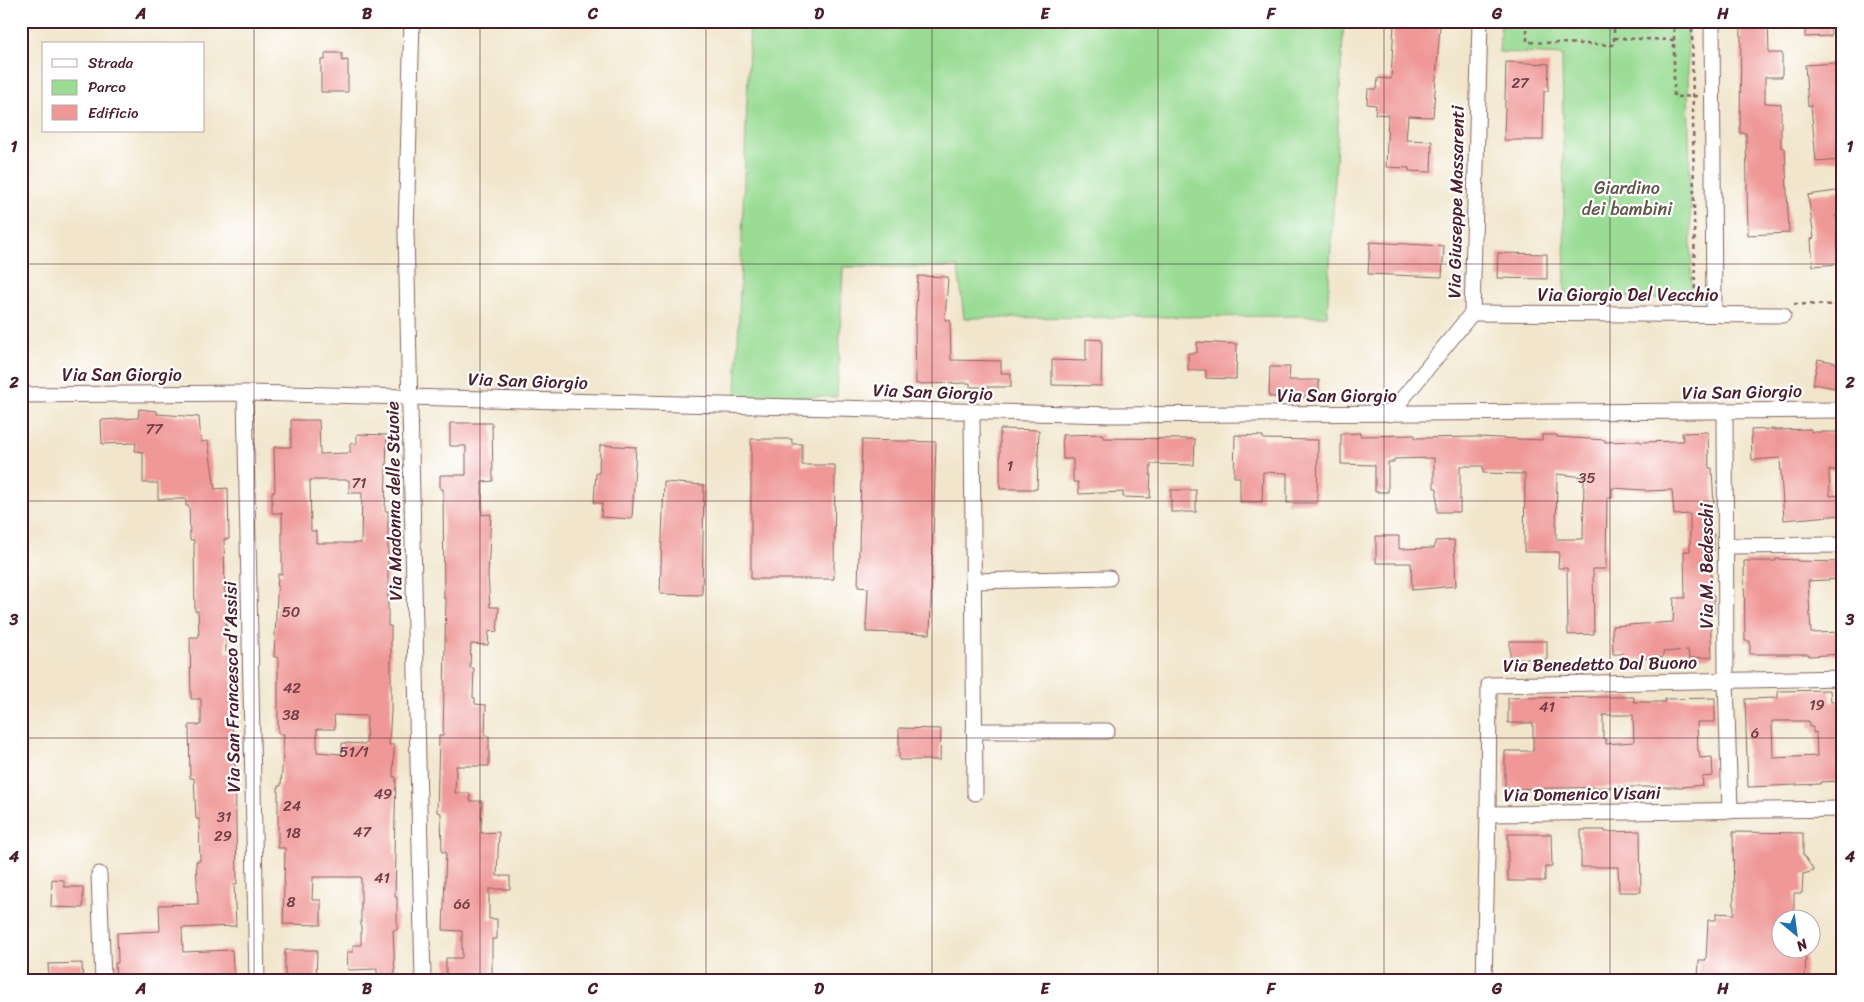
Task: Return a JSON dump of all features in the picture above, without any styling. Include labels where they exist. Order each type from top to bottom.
[{"type":"street","name":"Via Madonna delle Stuoie","points":[[412,21],[406,232],[423,981]]},
{"type":"street","name":"Via Giuseppe Massarenti","points":[[1390,414],[1472,313],[1480,21]]},
{"type":"street","points":[[1712,21],[1714,314]]},
{"type":"street","name":"Via Giorgio Del Vecchio","points":[[1472,313],[1783,315]]},
{"type":"street","name":"Via San Giorgio","points":[[21,395],[245,393],[1113,415],[1843,410]]},
{"type":"street","name":"Via San Francesco d'Assisi","points":[[245,393],[257,981]]},
{"type":"street","name":"Via M. Bedeschi","points":[[1725,411],[1726,680],[1730,810]]},
{"type":"street","points":[[972,412],[975,793]]},
{"type":"street","points":[[1726,546],[1843,545]]},
{"type":"street","points":[[973,581],[1109,578]]},
{"type":"street","name":"Via Benedetto Dal Buono","points":[[1488,814],[1489,685],[1843,678]]},
{"type":"street","points":[[974,731],[1107,731]]},
{"type":"street","name":"Via Domenico Visani","points":[[1484,981],[1488,814],[1843,809]]},
{"type":"street","points":[[99,874],[103,981]]},
{"type":"path","points":[[1527,21],[1527,42],[1614,45],[1614,21]]},
{"type":"path","points":[[1674,21],[1674,97],[1692,96]]},
{"type":"path","points":[[1692,21],[1695,303]]},
{"type":"path","points":[[1614,38],[1674,40]]},
{"type":"green space","points":[[750,21],[1344,21],[1327,316],[964,318],[958,267],[843,267],[837,397],[736,396]]},
{"type":"green space","name":"Giardino dei bambini","points":[[1501,21],[1687,21],[1692,299],[1565,297],[1562,55],[1499,52]]},
{"type":"building","points":[[1741,21],[1768,21],[1769,53],[1782,53],[1782,77],[1765,77],[1765,103],[1781,104],[1781,148],[1785,148],[1789,233],[1748,235],[1746,133],[1740,133]]},
{"type":"building","points":[[1805,21],[1830,21],[1831,36],[1805,37]]},
{"type":"building","points":[[1394,23],[1440,26],[1433,117],[1408,116],[1406,140],[1432,141],[1431,172],[1409,171],[1409,168],[1386,167],[1388,115],[1375,114],[1376,105],[1367,104],[1368,89],[1377,89],[1378,78],[1391,79]]},
{"type":"building","points":[[325,53],[342,53],[342,61],[348,60],[348,92],[321,92],[321,60],[325,60]]},
{"type":"building","points":[[1506,62],[1549,64],[1548,91],[1544,91],[1543,140],[1504,140]]},
{"type":"building","points":[[1835,63],[1838,115],[1843,115],[1843,160],[1816,162],[1811,105],[1808,106],[1805,65]]},
{"type":"building","points":[[1843,190],[1843,214],[1836,215],[1839,264],[1813,266],[1811,239],[1814,238],[1808,195]]},
{"type":"building","points":[[1370,242],[1444,246],[1442,277],[1368,274]]},
{"type":"building","points":[[1498,253],[1547,254],[1547,279],[1497,278]]},
{"type":"building","points":[[918,276],[948,277],[945,320],[950,320],[951,360],[1001,361],[1001,373],[1011,373],[1011,387],[970,387],[970,383],[916,384],[915,323]]},
{"type":"building","points":[[1086,339],[1102,340],[1101,386],[1052,385],[1052,360],[1086,361]]},
{"type":"building","points":[[1197,342],[1237,344],[1236,379],[1206,378],[1206,370],[1188,370],[1188,353],[1197,353]]},
{"type":"building","points":[[1818,359],[1843,364],[1841,389],[1813,384]]},
{"type":"building","points":[[1270,367],[1290,367],[1289,380],[1319,380],[1319,397],[1269,397]]},
{"type":"building","points":[[139,409],[157,411],[157,414],[199,417],[201,442],[208,441],[215,489],[228,488],[229,539],[224,539],[225,596],[229,596],[231,623],[226,623],[226,652],[232,652],[237,884],[234,884],[236,926],[182,928],[183,952],[232,950],[234,981],[116,981],[115,963],[118,963],[117,933],[160,931],[159,905],[198,904],[196,861],[200,861],[199,819],[196,819],[194,778],[190,778],[189,725],[201,725],[201,699],[191,699],[190,637],[199,637],[198,611],[195,611],[194,540],[190,540],[189,506],[186,506],[186,499],[158,499],[158,483],[143,483],[143,452],[135,451],[136,443],[102,444],[101,420],[138,418]]},
{"type":"building","points":[[291,420],[319,420],[320,454],[350,453],[350,443],[357,444],[357,434],[387,435],[385,511],[388,511],[388,626],[391,626],[389,745],[394,745],[393,777],[396,777],[394,854],[396,854],[395,897],[397,897],[397,930],[393,930],[395,975],[377,975],[377,969],[348,970],[347,952],[353,952],[353,945],[361,945],[361,877],[313,877],[312,900],[321,900],[321,925],[283,924],[285,848],[278,848],[278,786],[281,786],[284,734],[278,734],[278,657],[274,657],[278,574],[282,574],[282,513],[272,513],[272,492],[275,492],[274,447],[291,447]],"holes":[[[310,480],[349,480],[349,493],[362,493],[361,543],[316,543],[316,531],[311,531]],[[334,715],[367,716],[366,744],[342,743],[342,754],[317,752],[317,729],[335,729]]]},
{"type":"building","points":[[450,423],[492,423],[493,481],[482,482],[482,515],[491,514],[488,575],[490,607],[499,607],[497,632],[489,631],[488,645],[471,644],[470,668],[474,668],[473,698],[475,698],[475,704],[486,705],[485,736],[489,736],[489,766],[456,766],[455,793],[470,793],[470,801],[482,801],[481,833],[499,832],[497,876],[510,876],[510,889],[489,889],[489,919],[497,919],[497,939],[492,939],[492,981],[446,981],[446,958],[462,958],[462,931],[443,930],[446,852],[442,852],[441,813],[437,812],[439,736],[443,736],[446,599],[444,599],[443,489],[440,489],[440,475],[466,475],[466,446],[450,446]]},
{"type":"building","points":[[1000,429],[1039,430],[1037,489],[1000,489]]},
{"type":"building","points":[[1811,429],[1811,432],[1843,432],[1843,470],[1829,470],[1830,496],[1842,495],[1843,515],[1784,520],[1780,458],[1752,460],[1751,430]]},
{"type":"building","points":[[1708,432],[1709,468],[1712,468],[1714,508],[1710,508],[1712,534],[1714,534],[1714,551],[1711,551],[1712,595],[1714,595],[1714,614],[1710,614],[1712,657],[1689,658],[1688,650],[1663,652],[1663,657],[1658,658],[1624,659],[1624,654],[1613,654],[1612,626],[1673,622],[1674,598],[1685,598],[1684,551],[1690,551],[1690,514],[1674,515],[1672,490],[1645,491],[1612,488],[1612,498],[1607,498],[1606,569],[1593,569],[1594,634],[1568,635],[1567,568],[1558,568],[1559,552],[1524,552],[1525,474],[1483,473],[1483,466],[1460,466],[1460,512],[1437,512],[1437,488],[1434,488],[1434,458],[1394,459],[1394,462],[1388,462],[1388,492],[1375,492],[1375,465],[1341,464],[1341,434],[1360,433],[1360,436],[1415,435],[1415,438],[1478,437],[1542,440],[1542,435],[1557,435],[1557,437],[1605,440],[1605,442],[1640,442],[1683,441],[1682,433]],"holes":[[[1557,474],[1584,477],[1583,539],[1556,539]]]},
{"type":"building","points":[[1103,434],[1103,438],[1195,439],[1194,465],[1151,464],[1150,498],[1123,497],[1123,492],[1079,494],[1078,482],[1073,482],[1073,459],[1063,459],[1062,435]]},
{"type":"building","points":[[1235,435],[1263,436],[1263,439],[1318,440],[1317,503],[1287,503],[1287,473],[1263,472],[1262,502],[1240,502],[1240,477],[1234,477]]},
{"type":"building","points":[[751,439],[792,439],[792,444],[802,444],[802,465],[835,465],[834,579],[751,579]]},
{"type":"building","points":[[862,440],[936,442],[930,634],[866,632],[868,588],[858,587]]},
{"type":"building","points":[[600,445],[636,447],[632,519],[601,517],[602,503],[594,503],[596,473],[599,473]]},
{"type":"building","points":[[664,482],[704,485],[702,595],[660,594]]},
{"type":"building","points":[[1171,490],[1196,490],[1196,512],[1171,512]]},
{"type":"building","points":[[1376,536],[1399,536],[1399,549],[1435,548],[1435,541],[1454,540],[1456,586],[1412,590],[1411,563],[1376,563]]},
{"type":"building","points":[[1776,559],[1843,562],[1843,579],[1808,581],[1811,633],[1843,632],[1843,654],[1809,656],[1809,654],[1750,654],[1750,641],[1745,641],[1744,561],[1776,561]]},
{"type":"building","points":[[1510,641],[1547,641],[1547,659],[1510,659]]},
{"type":"building","points":[[1830,690],[1831,702],[1842,701],[1843,781],[1820,782],[1820,784],[1748,787],[1745,699],[1778,698],[1778,691]],"holes":[[[1772,721],[1809,721],[1809,727],[1813,727],[1813,733],[1816,732],[1817,756],[1773,758]]]},
{"type":"building","points":[[1634,697],[1634,702],[1665,702],[1665,699],[1715,698],[1715,722],[1697,722],[1700,758],[1712,757],[1713,776],[1702,777],[1703,785],[1680,787],[1505,789],[1505,751],[1533,751],[1533,723],[1508,723],[1508,698]],"holes":[[[1603,715],[1633,715],[1634,742],[1606,744],[1606,739],[1603,739]]]},
{"type":"building","points":[[899,728],[941,729],[940,760],[899,760]]},
{"type":"building","points":[[1581,830],[1605,830],[1605,832],[1640,831],[1641,892],[1619,892],[1618,867],[1581,867]]},
{"type":"building","points":[[1733,832],[1803,833],[1803,854],[1814,871],[1803,874],[1802,893],[1794,893],[1794,910],[1772,910],[1772,960],[1806,960],[1805,981],[1698,981],[1699,960],[1706,960],[1708,920],[1716,920],[1716,913],[1734,914]]},
{"type":"building","points":[[1508,834],[1551,834],[1552,867],[1545,867],[1545,881],[1508,881]]},
{"type":"building","points":[[52,879],[64,880],[64,887],[83,887],[83,908],[51,907]]},
{"type":"building","points":[[285,950],[317,950],[316,981],[285,981]]},
{"type":"building","points":[[82,963],[83,981],[49,981],[48,964]]}]
